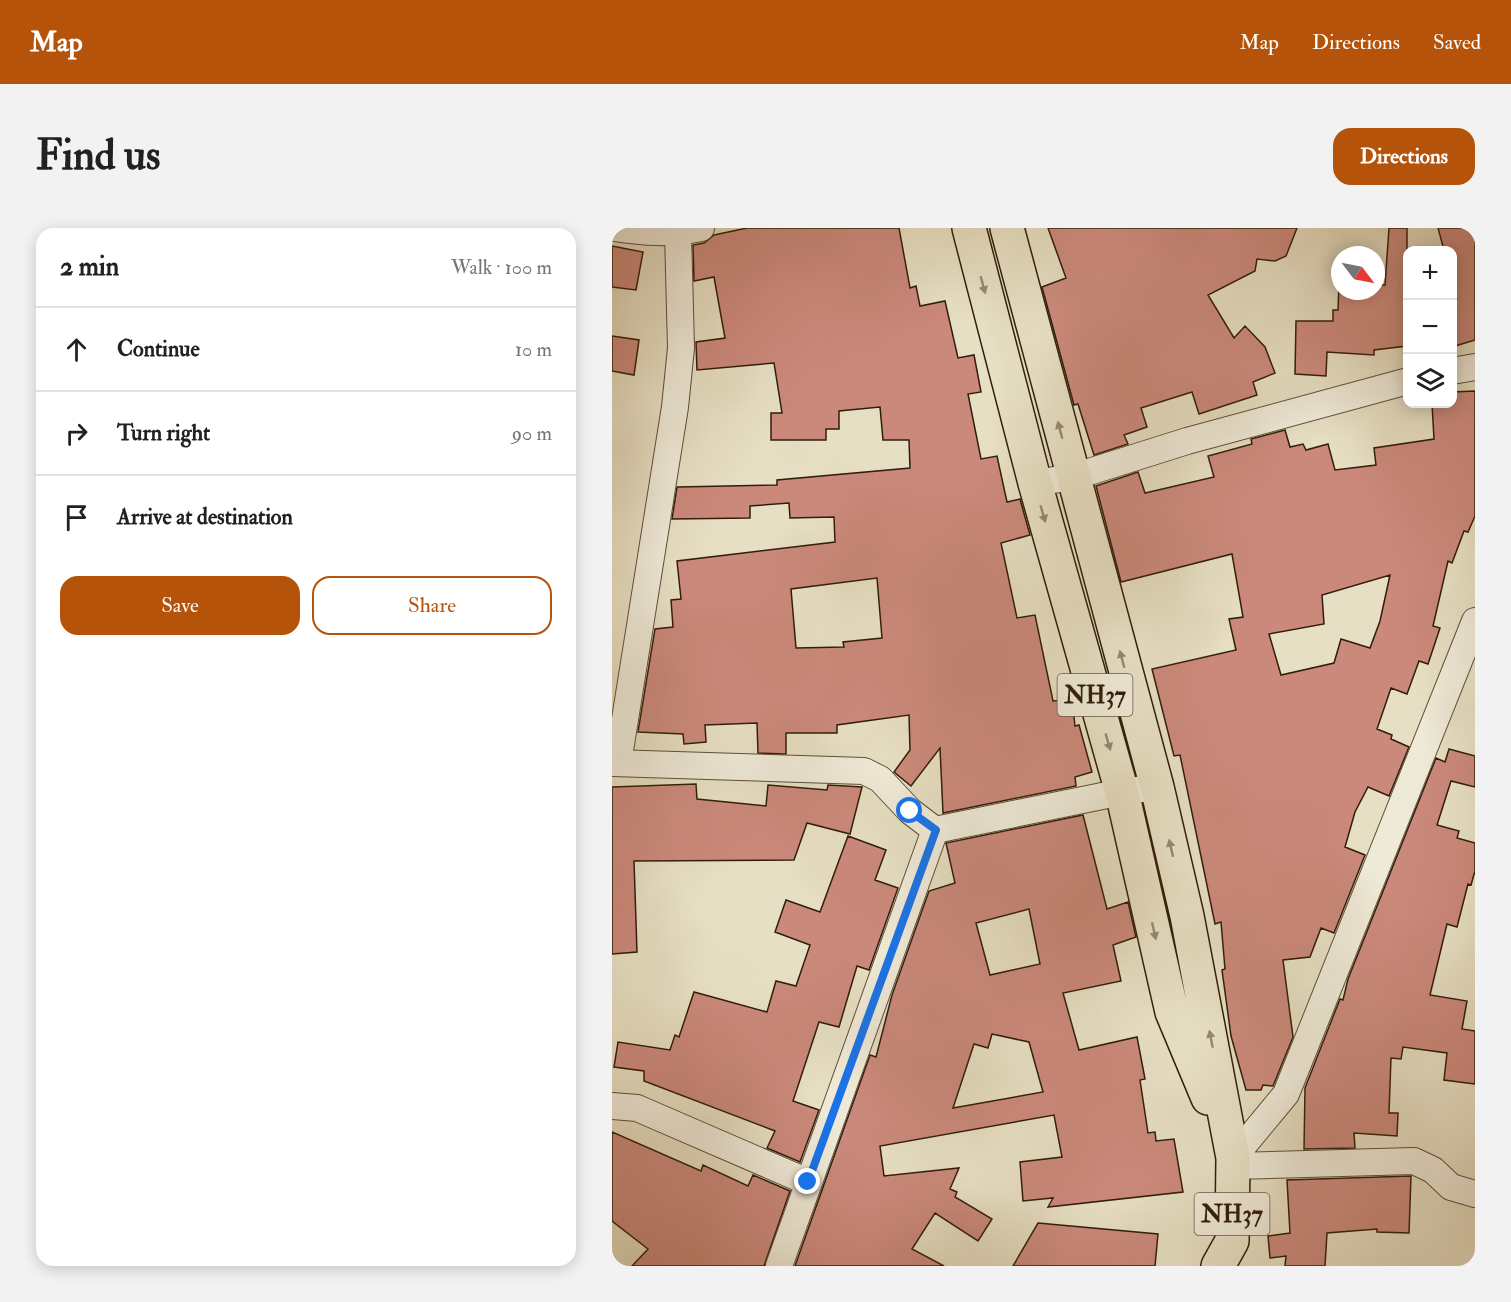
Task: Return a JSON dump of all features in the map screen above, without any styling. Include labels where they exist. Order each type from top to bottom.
[{"type":"highway","name":"NH37","points":[[969,228],[1035,483],[1122,792],[1172,1012],[1233,1162]]},
{"type":"highway","name":"NH37","points":[[1007,228],[1157,787],[1187,916],[1233,1162],[1230,1258]]},
{"type":"street","points":[[614,228],[689,231],[675,407],[615,763],[864,771],[880,779],[910,811],[936,830],[1157,787]]},
{"type":"street","points":[[1457,371],[1475,367]]},
{"type":"street","points":[[1035,483],[1073,477],[1186,441],[1403,382]]},
{"type":"street","points":[[1233,1162],[1286,1094],[1475,621]]},
{"type":"street","points":[[779,1266],[936,830]]},
{"type":"street","points":[[612,1106],[637,1108],[808,1182]]},
{"type":"street","points":[[1233,1162],[1414,1161],[1433,1170],[1451,1186],[1475,1194]]},
{"type":"building","points":[[747,228],[899,228],[910,288],[916,286],[920,306],[945,301],[958,358],[974,355],[981,392],[968,394],[981,459],[997,456],[1007,502],[1020,499],[1030,535],[1001,543],[1017,618],[1035,615],[1053,701],[1072,699],[1075,726],[1079,725],[1092,772],[1075,777],[1076,786],[943,813],[940,748],[911,786],[894,772],[910,750],[909,715],[837,725],[837,733],[786,733],[786,754],[758,753],[757,723],[705,725],[706,742],[684,744],[683,734],[638,732],[655,629],[673,627],[671,600],[681,599],[677,561],[835,542],[834,517],[790,518],[789,503],[750,506],[750,518],[672,519],[677,487],[777,485],[777,480],[910,468],[909,440],[883,440],[880,407],[839,411],[839,429],[826,429],[826,440],[771,440],[771,413],[782,413],[774,363],[697,370],[696,342],[725,338],[714,277],[694,281],[693,245],[704,243],[714,235]],"holes":[[[877,578],[882,638],[843,642],[844,647],[796,648],[791,589]]]},
{"type":"building","points":[[1048,228],[1297,228],[1286,256],[1275,261],[1257,259],[1255,271],[1208,295],[1234,338],[1245,326],[1265,347],[1275,373],[1253,382],[1257,395],[1199,414],[1192,392],[1141,408],[1147,427],[1124,435],[1128,444],[1094,455],[1078,404],[1074,405],[1042,287],[1066,278]]},
{"type":"building","points":[[1389,228],[1407,228],[1407,246],[1403,246],[1403,346],[1374,350],[1374,355],[1327,352],[1326,376],[1295,374],[1296,321],[1333,321],[1333,310],[1338,310],[1338,300],[1385,300]]},
{"type":"building","points":[[1438,228],[1475,228],[1475,340],[1457,345],[1457,246],[1443,246]]},
{"type":"building","points":[[612,246],[643,252],[636,290],[612,287]]},
{"type":"building","points":[[612,336],[639,340],[634,375],[612,371]]},
{"type":"building","points":[[1475,391],[1475,516],[1468,532],[1464,531],[1452,563],[1448,561],[1433,626],[1440,628],[1428,664],[1419,661],[1407,694],[1391,688],[1377,729],[1392,735],[1391,739],[1409,747],[1389,796],[1368,787],[1355,812],[1345,847],[1365,855],[1334,933],[1321,928],[1310,957],[1283,960],[1293,1037],[1273,1086],[1263,1085],[1261,1090],[1246,1090],[1231,1036],[1222,970],[1225,969],[1221,922],[1215,924],[1180,755],[1174,756],[1152,669],[1236,650],[1229,619],[1243,617],[1232,554],[1121,582],[1096,486],[1138,472],[1145,493],[1214,477],[1208,456],[1252,444],[1251,439],[1285,430],[1290,447],[1303,444],[1306,450],[1328,444],[1335,470],[1376,465],[1374,448],[1434,439],[1432,408],[1457,408],[1457,392]],"holes":[[[1390,575],[1380,621],[1370,648],[1341,639],[1334,663],[1281,675],[1269,634],[1324,624],[1322,595]]]},
{"type":"building","points":[[1449,749],[1475,756],[1475,787],[1451,781],[1437,825],[1459,831],[1457,838],[1475,843],[1475,871],[1471,885],[1468,884],[1457,927],[1447,924],[1430,995],[1467,1001],[1462,1029],[1475,1031],[1475,1084],[1444,1080],[1447,1053],[1403,1047],[1401,1059],[1391,1058],[1389,1113],[1398,1113],[1397,1136],[1354,1133],[1355,1148],[1304,1149],[1305,1088],[1340,999],[1343,1000],[1348,979],[1436,758],[1445,762]]},
{"type":"building","points":[[696,784],[697,799],[766,806],[768,785],[827,790],[828,785],[862,787],[850,834],[807,823],[794,860],[634,861],[637,952],[612,954],[612,787]]},
{"type":"building","points":[[1083,815],[1107,909],[1128,902],[1136,937],[1113,945],[1121,981],[1063,993],[1079,1050],[1137,1037],[1145,1079],[1140,1080],[1148,1133],[1155,1132],[1156,1141],[1174,1139],[1183,1192],[1048,1207],[1053,1198],[1023,1201],[1020,1162],[1062,1157],[1054,1115],[880,1146],[884,1176],[959,1168],[950,1189],[957,1192],[955,1197],[992,1219],[978,1241],[935,1213],[912,1249],[944,1266],[795,1266],[870,1055],[876,1057],[892,995],[929,891],[955,883],[946,843]],"holes":[[[1029,909],[1040,964],[990,975],[976,923]],[[992,1034],[1029,1042],[1043,1092],[953,1108],[974,1044],[988,1048]]]},
{"type":"building","points":[[848,836],[886,850],[875,880],[898,888],[869,970],[857,966],[839,1027],[819,1022],[793,1101],[819,1110],[800,1162],[767,1148],[775,1131],[644,1081],[644,1071],[614,1067],[618,1042],[670,1050],[675,1035],[679,1037],[694,992],[767,1012],[776,981],[796,986],[810,945],[775,932],[786,900],[820,912]]},
{"type":"building","points":[[612,1132],[701,1171],[703,1165],[748,1186],[753,1175],[790,1191],[764,1266],[632,1266],[648,1249],[612,1221]]},
{"type":"building","points":[[1411,1176],[1409,1233],[1377,1232],[1377,1229],[1327,1233],[1325,1266],[1285,1266],[1286,1256],[1270,1258],[1268,1236],[1290,1233],[1287,1180]]},
{"type":"building","points":[[1038,1223],[1158,1234],[1155,1266],[1013,1266]]},
{"type":"route","points":[[808,1182],[936,830],[910,811]]}]
